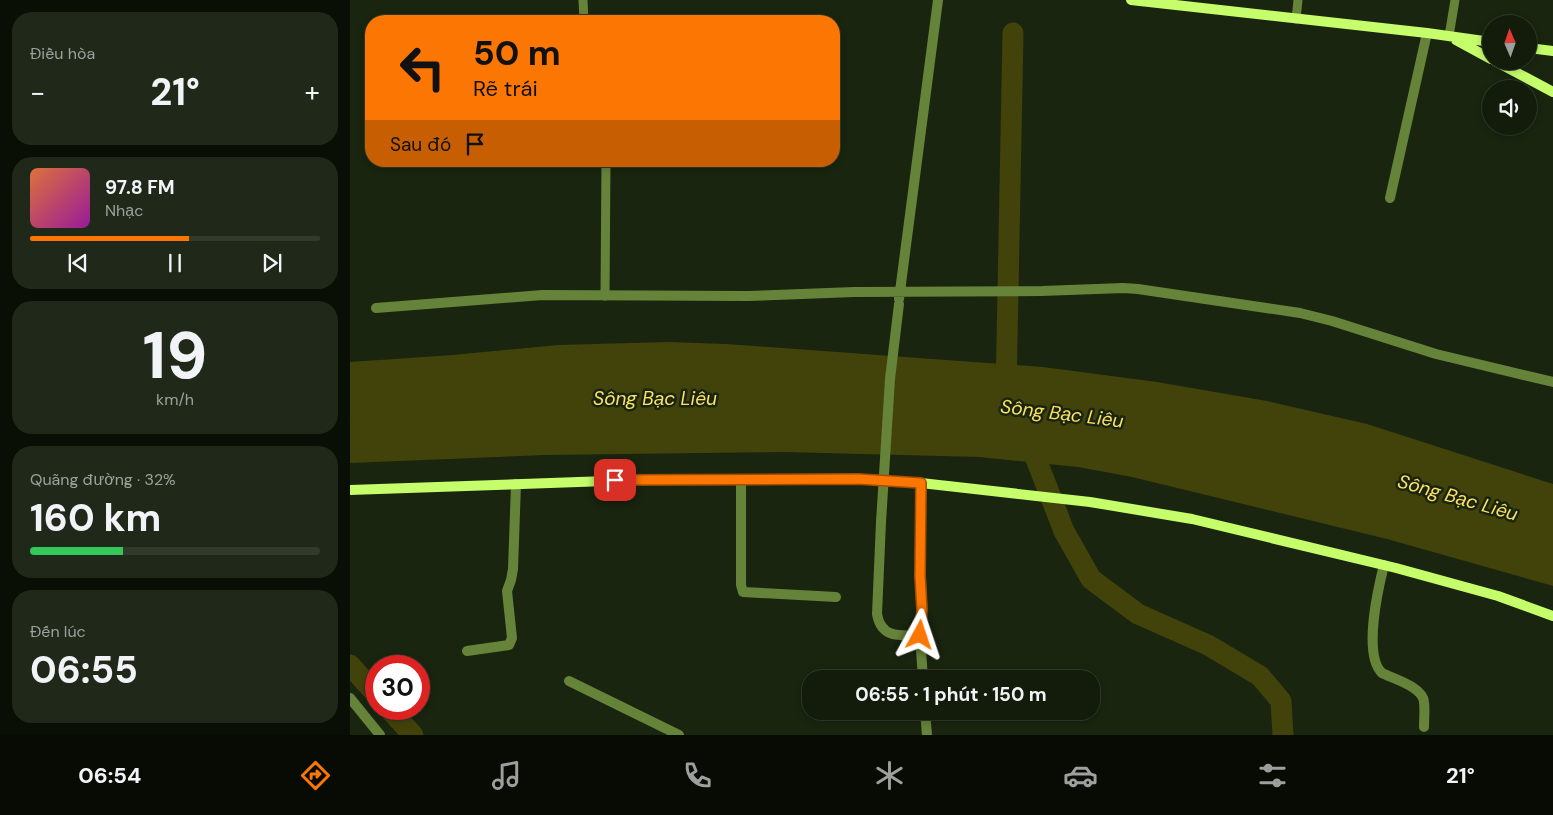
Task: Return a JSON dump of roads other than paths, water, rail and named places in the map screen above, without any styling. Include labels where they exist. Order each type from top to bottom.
[{"type":"street","points":[[920,635],[902,636],[886,632],[879,623],[877,614],[890,379],[938,0]]},
{"type":"street","points":[[1132,0],[1203,4],[1296,19],[1482,41]]},
{"type":"street","points":[[1390,198],[1427,33]]},
{"type":"street","points":[[1449,36],[1482,54]]},
{"type":"street","points":[[1538,49],[1553,51]]},
{"type":"street","points":[[1513,70],[1553,92]]},
{"type":"street","points":[[376,308],[542,295],[748,296],[854,292],[1042,291],[1123,288],[1300,314],[1332,321],[1436,354],[1553,382]]},
{"type":"street","points":[[350,490],[635,480],[858,479],[921,483],[1070,500],[1192,519],[1498,596],[1553,616]]},
{"type":"street","points":[[741,480],[741,585],[743,592],[836,597]]},
{"type":"street","points":[[921,483],[920,576],[922,610],[920,635],[922,670]]},
{"type":"street","points":[[468,651],[510,645],[512,638],[507,590],[513,569],[516,484]]},
{"type":"street","points":[[1384,566],[1373,621],[1374,662],[1382,673],[1416,689],[1422,694],[1424,700],[1424,727]]},
{"type":"street","points":[[569,681],[679,735]]},
{"type":"street","points":[[350,698],[380,735]]},
{"type":"street","points":[[926,720],[927,735]]},
{"type":"lane","points":[[583,0],[584,15]]},
{"type":"lane","points":[[1296,19],[1298,0]]},
{"type":"lane","points":[[1449,36],[1455,0]]},
{"type":"lane","points":[[605,296],[606,167]]},
{"type":"water","name":"Sông Bạc Liêu","points":[[668,342],[726,344],[1043,367],[1157,382],[1267,401],[1367,424],[1553,484],[1553,586],[1387,539],[1132,477],[1078,467],[979,457],[784,452],[544,455],[350,463],[350,362],[558,345]]},
{"type":"waterway","points":[[1006,393],[1013,33]]},
{"type":"waterway","points":[[1034,435],[1036,459],[1064,531],[1091,579],[1138,614],[1208,645],[1260,676],[1281,701],[1283,735]]},
{"type":"waterway","points":[[350,665],[365,682]]},
{"type":"waterway","points":[[399,720],[413,735]]}]
